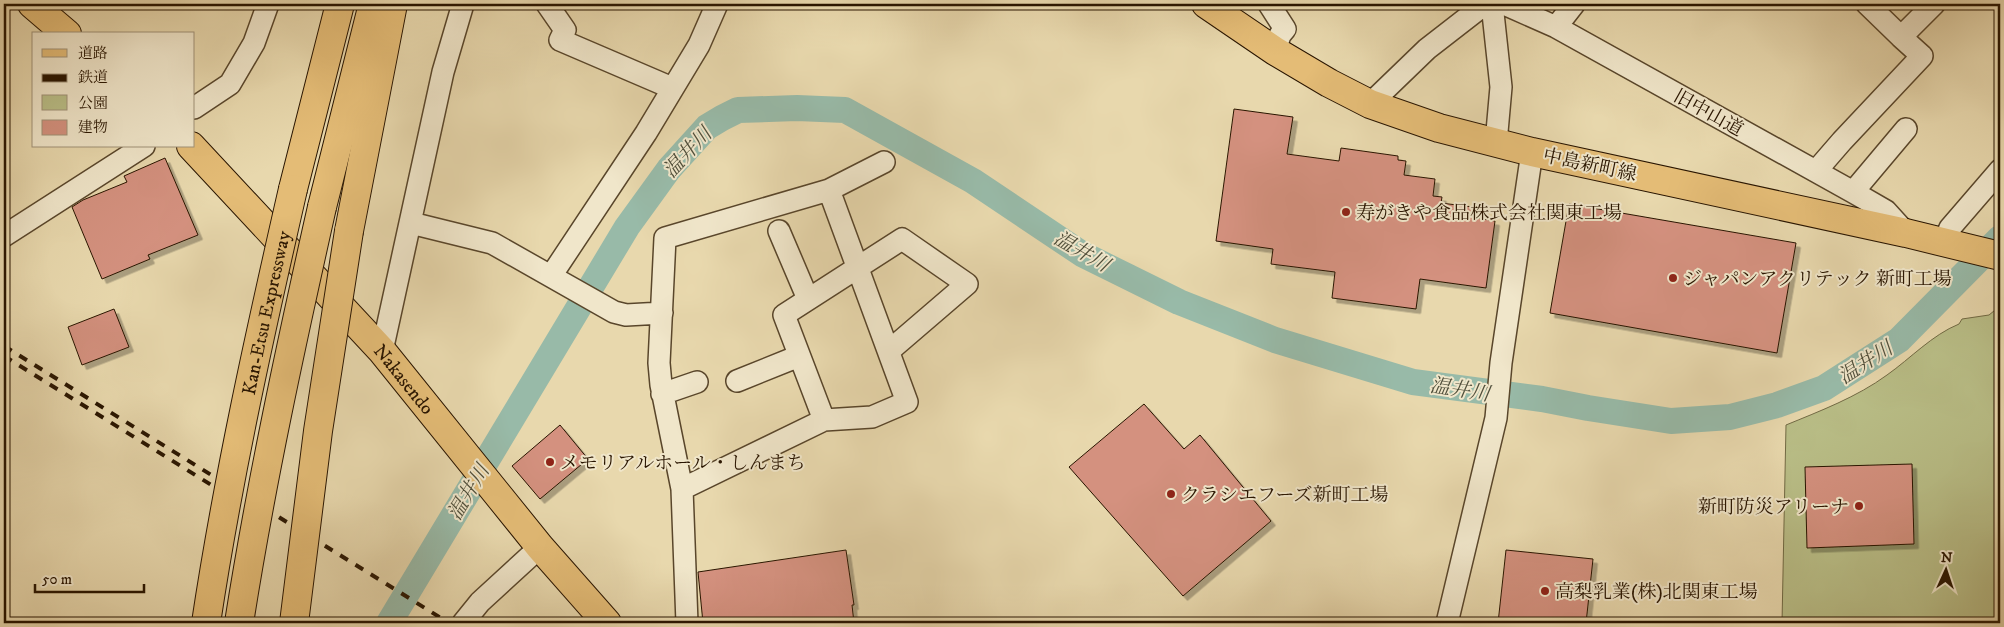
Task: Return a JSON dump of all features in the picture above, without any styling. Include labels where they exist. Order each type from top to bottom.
[{"type":"main road","points":[[32,4],[65,32]]},
{"type":"main road","name":"Kan-Etsu Expressway","points":[[206,623],[215,561],[263,321],[293,189],[340,4]]},
{"type":"main road","name":"Kan-Etsu Expressway","points":[[239,623],[294,329],[372,4]]},
{"type":"main road","points":[[294,623],[318,431],[349,231],[393,4]]},
{"type":"main road","name":"中島新町線","points":[[1206,4],[1274,51],[1329,83],[1370,104],[1439,128],[1532,152],[1906,233],[2000,256]]},
{"type":"main road","name":"Nakasendo","points":[[193,148],[382,351],[540,546],[607,623]]},
{"type":"main road","points":[[194,623],[238,420],[263,321]]},
{"type":"street","points":[[195,107],[230,84],[254,43],[268,4]]},
{"type":"street","points":[[382,351],[443,72],[463,4]]},
{"type":"street","points":[[546,4],[565,30],[560,40],[672,88]]},
{"type":"street","points":[[553,276],[699,45],[717,4]]},
{"type":"street","points":[[1269,4],[1285,29],[1280,35],[1274,51]]},
{"type":"street","points":[[1370,104],[1427,49],[1485,4]]},
{"type":"street","points":[[1492,4],[1501,87],[1496,143]]},
{"type":"street","name":"旧中山道","points":[[1504,4],[1556,27],[1853,192],[1886,211],[1906,233]]},
{"type":"street","points":[[1556,27],[1574,4]]},
{"type":"street","points":[[1816,171],[1922,56],[1867,4]]},
{"type":"street","points":[[1901,37],[1934,4]]},
{"type":"street","points":[[1853,192],[1906,129]]},
{"type":"street","points":[[4,236],[141,148]]},
{"type":"street","points":[[1447,623],[1496,418],[1501,363],[1532,152]]},
{"type":"street","points":[[687,623],[682,489],[662,394],[660,363],[665,238],[829,190],[884,162]]},
{"type":"street","points":[[1950,245],[1950,228],[2000,170]]},
{"type":"street","points":[[682,489],[824,420],[872,417],[907,402],[829,190]]},
{"type":"street","points":[[411,223],[492,243],[601,305],[626,315],[662,314]]},
{"type":"street","points":[[779,231],[808,299]]},
{"type":"street","points":[[824,420],[784,315],[902,238],[967,284],[889,351]]},
{"type":"street","points":[[737,381],[799,356]]},
{"type":"street","points":[[662,394],[698,382]]},
{"type":"street","points":[[463,623],[480,602],[540,546]]},
{"type":"green space","points":[[2000,306],[2000,623],[1782,623],[1786,425],[1838,403],[1875,383],[1940,334],[1959,324],[1962,319],[1989,315]]},
{"type":"building","name":"寿がきや食品株式会社関東工場","points":[[1234,109],[1293,117],[1287,154],[1339,161],[1341,148],[1398,156],[1398,160],[1406,161],[1404,175],[1435,179],[1433,196],[1442,197],[1441,203],[1473,207],[1472,217],[1495,221],[1486,288],[1420,279],[1416,309],[1332,298],[1335,272],[1271,264],[1273,249],[1216,241]]},
{"type":"building","points":[[165,158],[198,235],[148,255],[150,259],[102,279],[72,207],[83,200],[127,182],[124,176]]},
{"type":"building","name":"ジャパンアクリテック 新町工場","points":[[1569,204],[1796,243],[1777,353],[1550,313]]},
{"type":"building","points":[[114,309],[129,347],[82,365],[68,327]]},
{"type":"building","name":"クラシエフーズ新町工場","points":[[1144,404],[1184,449],[1200,435],[1271,521],[1183,596],[1069,467]]},
{"type":"building","name":"メモリアルホール・しんまち","points":[[560,425],[588,459],[540,499],[512,466]]},
{"type":"building","name":"新町防災アリーナ","points":[[1912,464],[1914,544],[1807,548],[1805,467]]},
{"type":"building","points":[[846,550],[854,605],[852,605],[854,623],[767,623],[767,618],[729,623],[703,623],[698,572]]},
{"type":"building","name":"高梨乳業(株)北関東工場","points":[[1506,550],[1593,559],[1586,623],[1498,623]]},
{"type":"waterway","name":"温井川","points":[[389,623],[627,227],[669,169],[707,127],[738,110],[797,108],[845,110],[973,181],[1082,254],[1179,302],[1275,340],[1413,382],[1542,399],[1671,421],[1730,417],[1777,405],[1824,388],[1899,340],[2000,238]]},
{"type":"railway","points":[[4,346],[449,623]]},
{"type":"railway","points":[[4,356],[237,501]]},
{"type":"place","name":"寿がきや食品株式会社関東工場","points":[[1346,212]]},
{"type":"place","name":"ジャパンアクリテック 新町工場","points":[[1673,278]]},
{"type":"place","name":"メモリアルホール・しんまち","points":[[550,462]]},
{"type":"place","name":"クラシエフーズ新町工場","points":[[1171,494]]},
{"type":"place","name":"新町防災アリーナ","points":[[1859,506]]},
{"type":"place","name":"高梨乳業(株)北関東工場","points":[[1545,591]]}]
